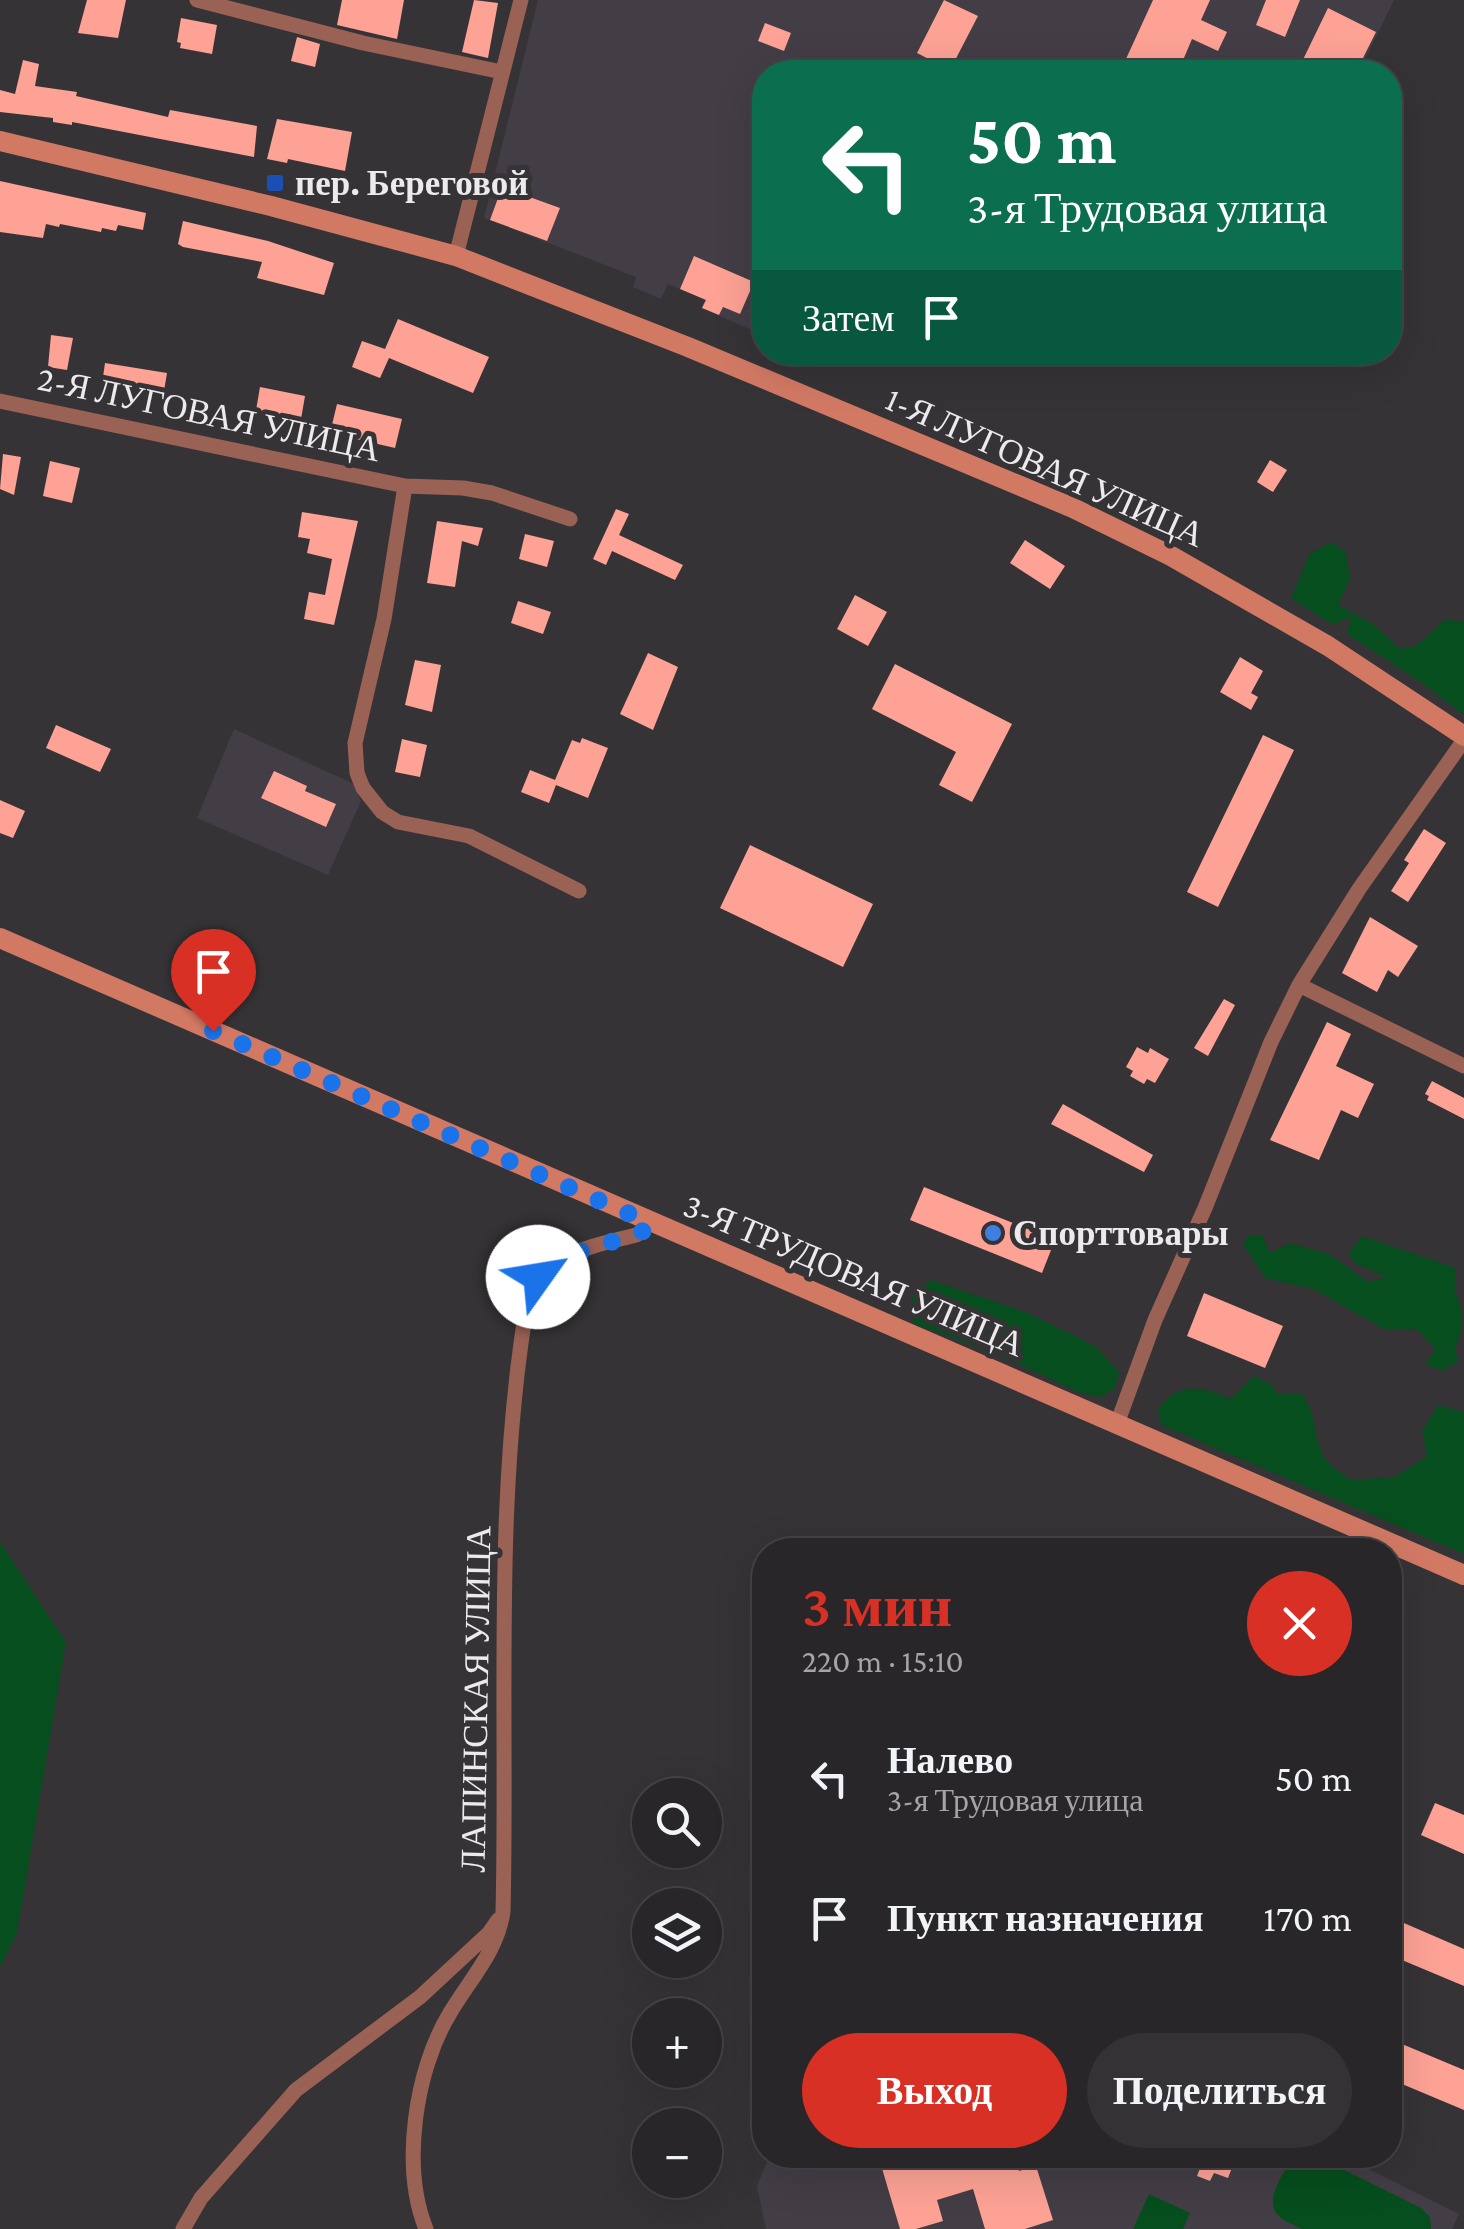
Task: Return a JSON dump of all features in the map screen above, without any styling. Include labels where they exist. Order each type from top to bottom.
[{"type":"street","points":[[197,0],[363,43],[502,72]]},
{"type":"street","points":[[456,256],[521,0]]},
{"type":"street","name":"1-Я ЛУГОВАЯ УЛИЦА","points":[[0,141],[272,206],[456,256],[688,346],[1073,508],[1248,598],[1374,675],[1464,738]]},
{"type":"street","name":"2-Я ЛУГОВАЯ УЛИЦА","points":[[0,401],[405,486],[463,488],[570,518]]},
{"type":"street","name":"2-Я ЛУГОВАЯ УЛИЦА","points":[[405,486],[384,618],[355,743],[357,774],[363,788],[382,812],[398,822],[469,836],[579,891]]},
{"type":"street","points":[[1117,1424],[1155,1320],[1298,986],[1359,889],[1464,738]]},
{"type":"street","name":"3-Я ТРУДОВАЯ УЛИЦА","points":[[0,938],[1379,1538]]},
{"type":"street","points":[[1298,986],[1464,1066]]},
{"type":"street","name":"ЛАПИНСКАЯ УЛИЦА","points":[[426,2229],[412,2163],[422,2089],[442,2026],[491,1952],[503,1912],[504,1644],[511,1446],[528,1298],[538,1277],[561,1258],[642,1232],[648,1222]]},
{"type":"street","name":"3-Я ТРУДОВАЯ УЛИЦА","points":[[1402,1548],[1464,1575]]},
{"type":"street","points":[[183,2229],[201,2198],[296,2090],[420,1997],[489,1933],[503,1912]]},
{"type":"shaded area","points":[[538,0],[1394,0],[1365,60],[752,60],[752,330],[702,308],[705,299],[668,284],[661,299],[633,287],[636,277],[484,218]]},
{"type":"shaded area","points":[[234,729],[354,784],[361,801],[328,875],[197,818]]},
{"type":"shaded area","points":[[765,2168],[1366,2168],[1459,2214],[1452,2229],[766,2229],[757,2186]]},
{"type":"green space","points":[[1332,542],[1346,553],[1350,578],[1338,605],[1373,624],[1400,649],[1416,646],[1445,620],[1464,621],[1464,715],[1347,634],[1351,616],[1333,625],[1291,598],[1310,553]]},
{"type":"green space","points":[[1262,1235],[1270,1253],[1290,1243],[1331,1255],[1368,1282],[1386,1277],[1355,1263],[1349,1253],[1362,1236],[1456,1268],[1455,1287],[1462,1321],[1455,1348],[1458,1362],[1442,1371],[1425,1363],[1436,1350],[1418,1330],[1384,1329],[1313,1289],[1265,1278],[1243,1244],[1248,1236]]},
{"type":"green space","points":[[931,1280],[1028,1313],[1095,1346],[1119,1372],[1115,1388],[1100,1397],[1080,1393],[996,1353],[914,1324],[908,1308],[914,1294]]},
{"type":"green space","points":[[1253,1376],[1271,1384],[1277,1394],[1302,1394],[1311,1410],[1325,1458],[1350,1480],[1395,1477],[1427,1456],[1422,1431],[1438,1405],[1464,1412],[1464,1554],[1161,1425],[1158,1409],[1174,1394],[1200,1389],[1231,1399]]},
{"type":"green space","points":[[0,1542],[66,1642],[17,1933],[0,1967]]},
{"type":"green space","points":[[1287,2168],[1340,2168],[1421,2208],[1430,2217],[1431,2229],[1302,2229],[1274,2209],[1276,2188]]},
{"type":"green space","points":[[1149,2194],[1190,2213],[1183,2229],[1133,2229]]},
{"type":"building","points":[[87,0],[126,0],[118,38],[78,33]]},
{"type":"building","points":[[342,0],[404,0],[397,39],[337,25]]},
{"type":"building","points":[[474,0],[498,3],[488,58],[462,52]]},
{"type":"building","points":[[944,0],[978,16],[955,60],[931,60],[917,53]]},
{"type":"building","points":[[1153,0],[1210,0],[1201,20],[1227,32],[1218,51],[1192,39],[1183,60],[1126,60]]},
{"type":"building","points":[[1266,0],[1300,0],[1285,37],[1256,25]]},
{"type":"building","points":[[1328,8],[1376,32],[1362,60],[1303,60]]},
{"type":"building","points":[[181,18],[217,25],[212,54],[180,48],[181,43],[177,42]]},
{"type":"building","points":[[765,23],[791,33],[784,51],[758,41]]},
{"type":"building","points":[[297,37],[320,44],[315,67],[291,61]]},
{"type":"building","points":[[23,60],[39,64],[35,86],[77,92],[76,96],[168,117],[170,110],[257,126],[254,157],[72,122],[53,122],[53,118],[0,112],[0,90],[15,94]]},
{"type":"building","points":[[277,119],[352,132],[345,171],[288,159],[287,163],[267,159]]},
{"type":"building","points":[[0,181],[146,213],[143,230],[118,225],[116,231],[102,228],[101,232],[46,224],[43,238],[0,232]]},
{"type":"building","points":[[502,187],[560,208],[547,241],[490,220]]},
{"type":"building","points":[[183,221],[268,241],[334,263],[324,295],[257,278],[262,262],[183,247],[178,244]]},
{"type":"building","points":[[694,256],[752,281],[740,314],[723,307],[719,315],[702,308],[706,300],[680,289]]},
{"type":"building","points":[[398,319],[489,357],[473,393],[389,358],[380,378],[352,367],[362,341],[385,349]]},
{"type":"building","points":[[51,335],[73,338],[67,370],[48,367]]},
{"type":"building","points":[[105,363],[167,373],[163,397],[102,384]]},
{"type":"building","points":[[260,387],[305,396],[300,425],[255,416]]},
{"type":"building","points":[[337,404],[402,419],[395,448],[330,433]]},
{"type":"building","points":[[3,454],[21,457],[14,495],[0,489]]},
{"type":"building","points":[[1270,460],[1287,470],[1273,492],[1257,482]]},
{"type":"building","points":[[50,461],[80,468],[72,503],[43,496]]},
{"type":"building","points":[[616,509],[629,514],[619,535],[683,565],[675,580],[612,551],[606,565],[593,559]]},
{"type":"building","points":[[302,512],[358,521],[334,625],[304,619],[309,592],[325,595],[332,559],[307,553],[310,539],[298,537]]},
{"type":"building","points":[[437,521],[483,528],[478,546],[462,541],[455,587],[427,583]]},
{"type":"building","points":[[525,534],[554,541],[547,567],[519,559]]},
{"type":"building","points":[[1025,540],[1065,566],[1050,589],[1010,563]]},
{"type":"building","points":[[855,595],[887,612],[868,646],[837,629]]},
{"type":"building","points":[[518,601],[551,612],[543,634],[511,623]]},
{"type":"building","points":[[648,653],[678,667],[653,730],[620,714]]},
{"type":"building","points":[[1240,657],[1263,671],[1251,693],[1258,697],[1251,710],[1220,692]]},
{"type":"building","points":[[415,660],[441,665],[432,712],[405,705]]},
{"type":"building","points":[[895,664],[1012,724],[972,802],[939,785],[956,752],[872,709]]},
{"type":"building","points":[[56,725],[111,749],[100,772],[46,748]]},
{"type":"building","points":[[1263,735],[1294,750],[1218,907],[1187,892]]},
{"type":"building","points":[[582,738],[608,748],[588,798],[556,785],[549,803],[521,792],[530,770],[555,780],[572,740],[580,743]]},
{"type":"building","points":[[402,739],[427,745],[420,777],[395,772]]},
{"type":"building","points":[[274,771],[307,786],[305,791],[336,804],[326,827],[261,798]]},
{"type":"building","points":[[0,800],[25,811],[13,838],[0,833]]},
{"type":"building","points":[[1424,829],[1446,843],[1408,902],[1391,891],[1409,863],[1404,860]]},
{"type":"building","points":[[750,845],[873,904],[843,967],[720,908]]},
{"type":"building","points":[[1370,917],[1418,946],[1398,977],[1388,970],[1377,992],[1342,973]]},
{"type":"building","points":[[1224,999],[1235,1005],[1208,1056],[1194,1048]]},
{"type":"building","points":[[1327,1022],[1351,1034],[1336,1066],[1374,1084],[1358,1118],[1341,1110],[1319,1160],[1270,1140]]},
{"type":"building","points":[[1137,1047],[1148,1053],[1150,1048],[1169,1059],[1155,1083],[1147,1079],[1144,1084],[1130,1076],[1133,1071],[1126,1067]]},
{"type":"building","points":[[1432,1081],[1464,1098],[1464,1119],[1427,1100],[1429,1096],[1425,1094]]},
{"type":"building","points":[[1063,1104],[1153,1155],[1144,1172],[1051,1124]]},
{"type":"building","points":[[924,1187],[1055,1240],[1042,1273],[910,1220]]},
{"type":"building","points":[[1204,1293],[1283,1326],[1265,1368],[1187,1336]]},
{"type":"building","points":[[1435,1803],[1464,1815],[1464,1854],[1421,1835]]},
{"type":"building","points":[[1402,1922],[1464,1949],[1464,1986],[1402,1960]]},
{"type":"building","points":[[1402,2044],[1464,2070],[1464,2110],[1402,2084]]},
{"type":"building","points":[[882,2168],[1037,2168],[1053,2220],[1025,2229],[985,2229],[973,2189],[937,2200],[943,2221],[900,2229]]},
{"type":"building","points":[[1200,2168],[1232,2168],[1228,2178],[1214,2173],[1210,2181],[1197,2176]]},
{"type":"place","name":"пер. Береговой","points":[[275,183]]},
{"type":"place","name":"Спорттовары","points":[[993,1233]]},
{"type":"route","points":[[213,1031],[648,1222],[642,1232],[561,1258],[538,1277]]}]
